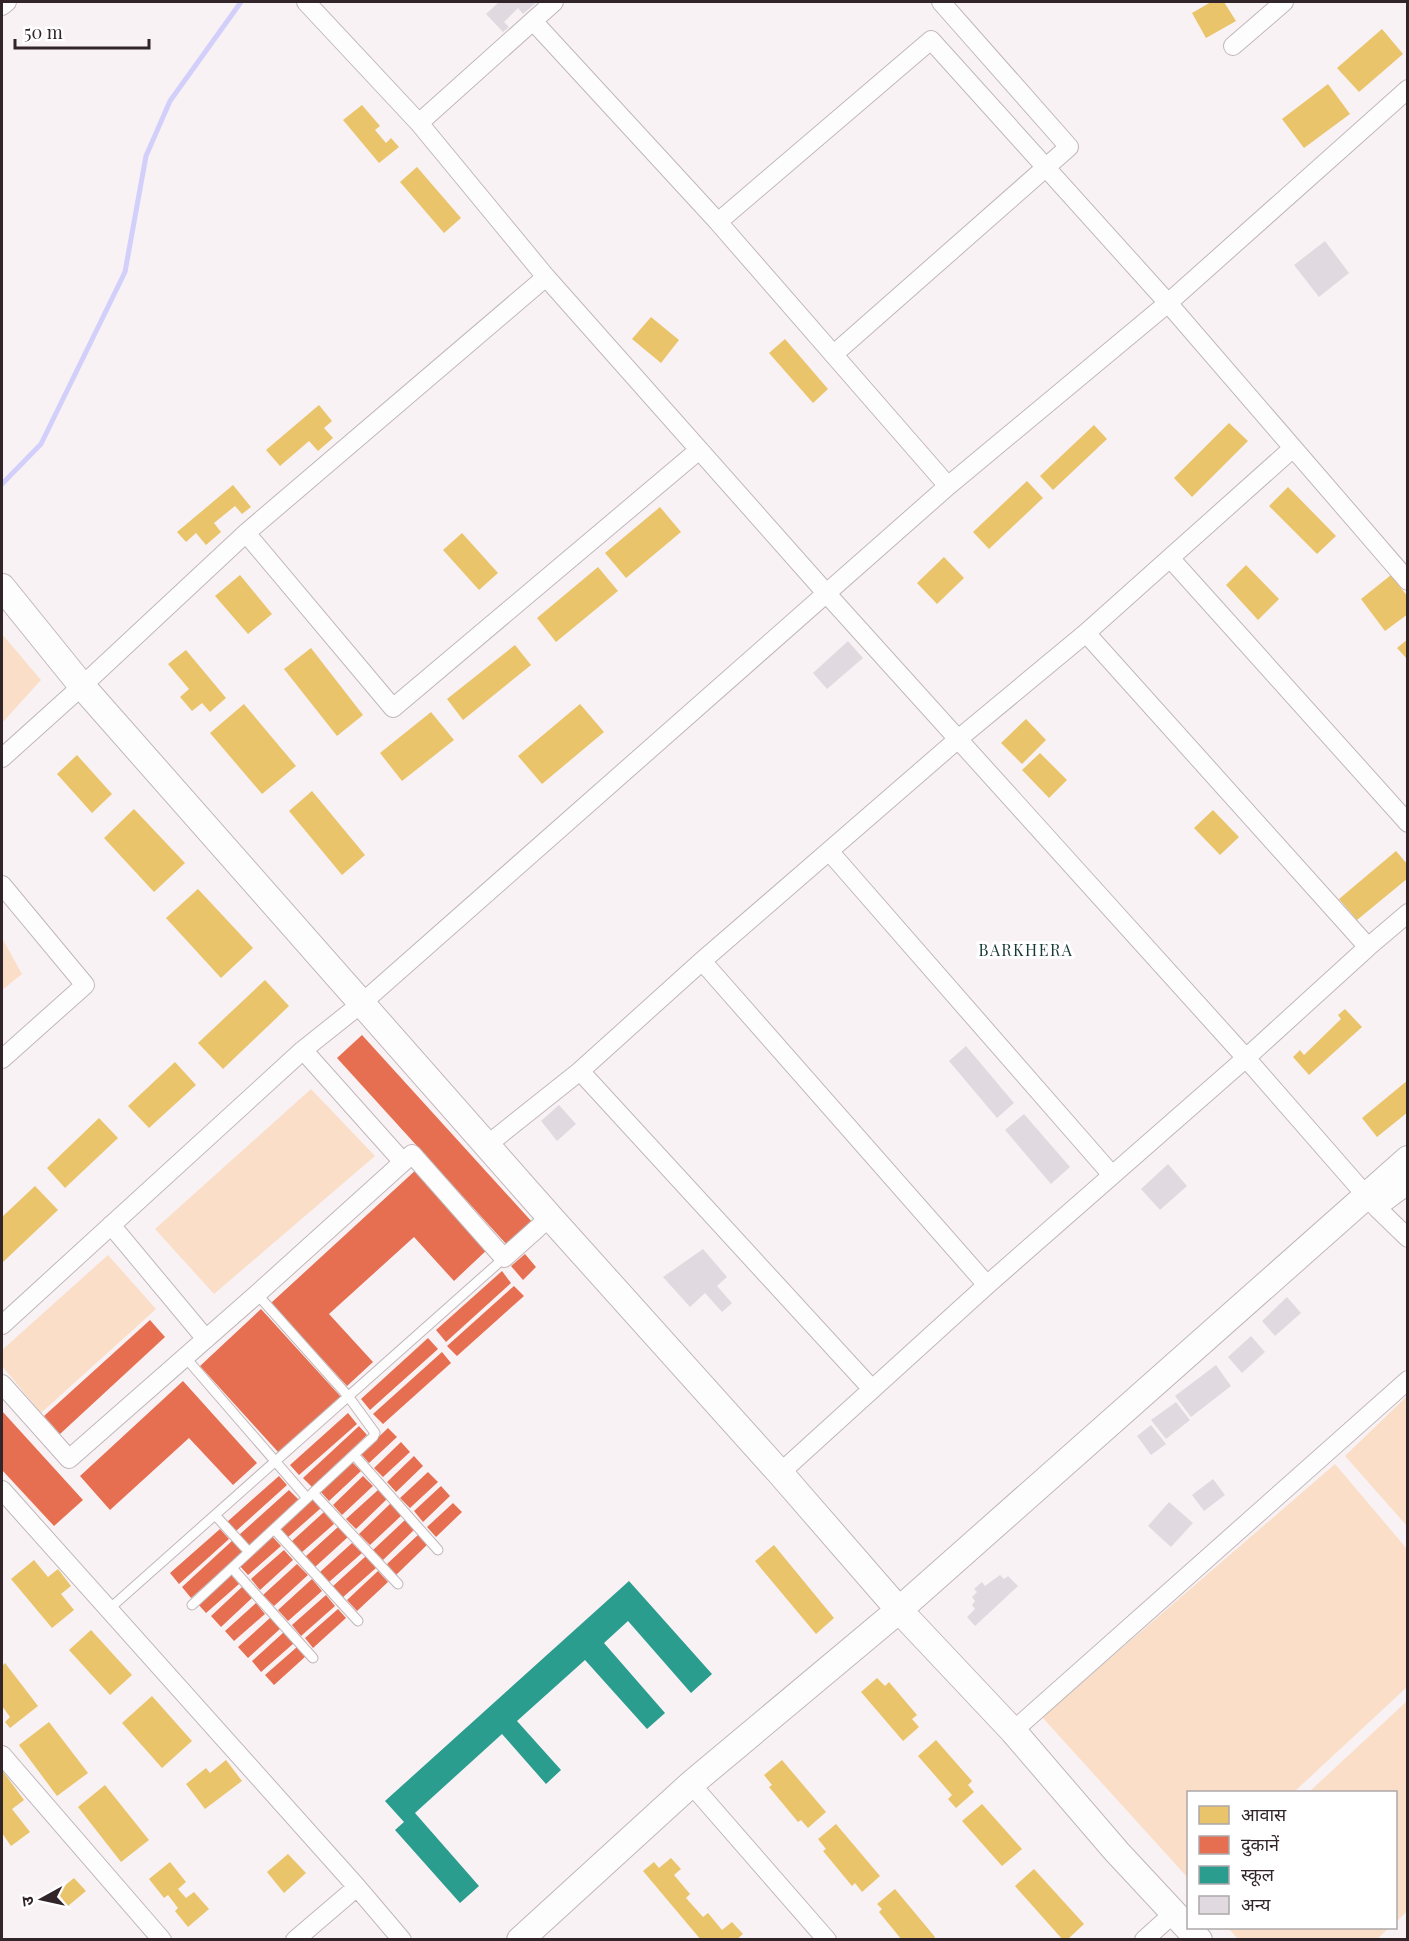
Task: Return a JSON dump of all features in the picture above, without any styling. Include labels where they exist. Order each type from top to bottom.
[{"type":"main road","points":[[2,587],[82,686],[550,1217],[780,1473],[899,1610],[1013,1731],[1118,1852],[1187,1926]]},
{"type":"main road","points":[[520,1940],[691,1784],[899,1610],[1372,1201],[1407,1159]]},
{"type":"street","points":[[2,6],[7,2]]},
{"type":"street","points":[[306,2],[419,123],[546,277],[957,740],[1407,1238]]},
{"type":"street","points":[[419,123],[554,2]]},
{"type":"street","points":[[834,354],[1069,147],[941,2]]},
{"type":"street","points":[[1233,46],[1284,2]]},
{"type":"street","points":[[532,21],[718,222],[948,486]]},
{"type":"street","points":[[718,222],[931,40],[1168,303],[1407,581]]},
{"type":"street","points":[[2,1325],[303,1050],[362,1003],[948,486],[1168,303],[1407,89]]},
{"type":"street","points":[[2,758],[246,533],[546,277]]},
{"type":"street","points":[[487,1145],[580,1071],[702,961],[957,740],[1086,633],[1293,448]]},
{"type":"street","points":[[246,533],[393,708],[699,450]]},
{"type":"street","points":[[1170,558],[1407,823]]},
{"type":"street","points":[[1086,633],[1368,947]]},
{"type":"street","points":[[829,851],[1112,1175]]},
{"type":"street","points":[[2,885],[86,985],[2,1059]]},
{"type":"street","points":[[780,1473],[987,1285],[1407,913]]},
{"type":"street","points":[[702,961],[987,1285]]},
{"type":"street","points":[[303,1050],[403,1162]]},
{"type":"street","points":[[580,1071],[872,1389]]},
{"type":"street","points":[[2,1384],[69,1459],[412,1154],[504,1258],[550,1217]]},
{"type":"street","points":[[1372,1201],[1407,1185]]},
{"type":"street","points":[[111,1225],[206,1339]]},
{"type":"street","points":[[1013,1731],[1407,1380]]},
{"type":"street","points":[[4,1496],[357,1887],[402,1940]]},
{"type":"street","points":[[2,1755],[162,1940]]},
{"type":"street","points":[[691,1784],[827,1940]]},
{"type":"street","points":[[295,1940],[357,1887]]},
{"type":"street","points":[[1144,1940],[1175,1912]]},
{"type":"lane","points":[[108,1610],[504,1258]]},
{"type":"lane","points":[[192,1605],[374,1437],[375,1433],[348,1396],[257,1294]]},
{"type":"lane","points":[[185,1357],[274,1462],[398,1584]]},
{"type":"lane","points":[[354,1455],[438,1550]]},
{"type":"lane","points":[[215,1515],[249,1552]]},
{"type":"lane","points":[[274,1529],[358,1621]]},
{"type":"lane","points":[[232,1568],[314,1658]]},
{"type":"shaded area","points":[[2,634],[41,680],[2,723]]},
{"type":"shaded area","points":[[2,938],[22,974],[2,990]]},
{"type":"shaded area","points":[[311,1089],[375,1156],[214,1294],[155,1229]]},
{"type":"shaded area","points":[[108,1255],[156,1309],[41,1413],[2,1366],[2,1350]]},
{"type":"shaded area","points":[[1407,1396],[1407,1526],[1345,1456]]},
{"type":"shaded area","points":[[1335,1464],[1407,1549],[1407,1687],[1295,1791],[1187,1791],[1187,1877],[1042,1717]]},
{"type":"shaded area","points":[[1407,1701],[1407,1911],[1397,1921],[1397,1791],[1310,1791]]},
{"type":"shaded area","points":[[1229,1929],[1388,1929],[1376,1940],[1238,1939]]},
{"type":"building: आवास","points":[[1211,2],[1224,2],[1236,21],[1206,38],[1192,13]]},
{"type":"building: आवास","points":[[1382,29],[1403,54],[1359,92],[1337,68]]},
{"type":"building: आवास","points":[[1328,84],[1350,114],[1304,148],[1282,119]]},
{"type":"building: आवास","points":[[362,105],[380,126],[375,130],[386,143],[391,138],[399,147],[379,163],[343,120]]},
{"type":"building: आवास","points":[[417,167],[461,218],[444,233],[400,182]]},
{"type":"building: आवास","points":[[651,317],[679,340],[661,363],[632,339]]},
{"type":"building: आवास","points":[[785,339],[828,389],[813,403],[769,353]]},
{"type":"building: आवास","points":[[319,405],[332,421],[324,428],[333,438],[318,451],[309,441],[280,466],[266,450]]},
{"type":"building: आवास","points":[[1229,423],[1248,441],[1192,497],[1174,478]]},
{"type":"building: आवास","points":[[1094,425],[1107,439],[1053,490],[1040,476]]},
{"type":"building: आवास","points":[[1027,481],[1043,498],[989,549],[973,532]]},
{"type":"building: आवास","points":[[233,485],[251,507],[242,514],[235,506],[214,523],[221,532],[206,545],[196,533],[186,542],[177,532]]},
{"type":"building: आवास","points":[[1288,487],[1336,536],[1317,554],[1269,506]]},
{"type":"building: आवास","points":[[660,507],[681,532],[626,578],[605,553]]},
{"type":"building: आवास","points":[[462,533],[498,573],[479,590],[443,550]]},
{"type":"building: आवास","points":[[944,557],[964,578],[937,604],[917,583]]},
{"type":"building: आवास","points":[[1246,565],[1279,599],[1258,620],[1226,585]]},
{"type":"building: आवास","points":[[598,567],[618,591],[556,642],[537,618]]},
{"type":"building: आवास","points":[[240,575],[272,614],[248,634],[215,596]]},
{"type":"building: आवास","points":[[1391,575],[1408,597],[1408,614],[1385,631],[1361,599]]},
{"type":"building: आवास","points":[[1408,639],[1408,660],[1397,648]]},
{"type":"building: आवास","points":[[515,645],[531,665],[463,720],[447,699]]},
{"type":"building: आवास","points":[[311,648],[363,715],[337,736],[284,669]]},
{"type":"building: आवास","points":[[186,650],[226,698],[210,712],[202,703],[192,711],[180,697],[189,689],[168,664]]},
{"type":"building: आवास","points":[[244,704],[296,766],[262,794],[210,733]]},
{"type":"building: आवास","points":[[580,704],[604,732],[542,784],[518,756]]},
{"type":"building: आवास","points":[[431,712],[454,740],[402,781],[380,753]]},
{"type":"building: आवास","points":[[1026,719],[1046,740],[1022,764],[1001,743]]},
{"type":"building: आवास","points":[[1040,753],[1067,780],[1049,798],[1022,770]]},
{"type":"building: आवास","points":[[77,755],[112,794],[92,813],[57,774]]},
{"type":"building: आवास","points":[[312,791],[365,855],[342,875],[289,811]]},
{"type":"building: आवास","points":[[134,809],[185,863],[154,892],[104,838]]},
{"type":"building: आवास","points":[[1213,810],[1239,837],[1220,855],[1194,828]]},
{"type":"building: आवास","points":[[1396,851],[1408,865],[1408,878],[1357,920],[1339,899]]},
{"type":"building: आवास","points":[[198,889],[253,948],[221,978],[166,918]]},
{"type":"building: आवास","points":[[265,980],[289,1006],[223,1069],[198,1043]]},
{"type":"building: आवास","points":[[1345,1009],[1362,1027],[1309,1075],[1293,1057],[1300,1050],[1304,1055],[1341,1019],[1338,1015]]},
{"type":"building: आवास","points":[[175,1062],[196,1085],[149,1128],[128,1106]]},
{"type":"building: आवास","points":[[1408,1080],[1408,1112],[1377,1137],[1362,1118]]},
{"type":"building: आवास","points":[[99,1118],[118,1138],[65,1188],[47,1168]]},
{"type":"building: आवास","points":[[35,1186],[58,1210],[3,1262],[2,1217]]},
{"type":"building: आवास","points":[[774,1545],[834,1618],[816,1634],[755,1561]]},
{"type":"building: आवास","points":[[34,1560],[48,1577],[58,1569],[71,1586],[61,1594],[74,1610],[52,1628],[11,1579]]},
{"type":"building: आवास","points":[[91,1630],[132,1675],[110,1695],[69,1650]]},
{"type":"building: आवास","points":[[5,1663],[38,1706],[10,1728],[5,1722],[10,1717],[2,1706],[2,1666]]},
{"type":"building: आवास","points":[[877,1678],[885,1686],[889,1682],[917,1715],[912,1719],[919,1727],[903,1741],[861,1692]]},
{"type":"building: आवास","points":[[152,1696],[192,1741],[162,1768],[122,1723]]},
{"type":"building: आवास","points":[[49,1722],[88,1773],[57,1796],[19,1745]]},
{"type":"building: आवास","points":[[936,1740],[972,1781],[968,1785],[974,1792],[956,1808],[948,1799],[952,1795],[918,1756]]},
{"type":"building: आवास","points":[[226,1760],[242,1781],[205,1809],[186,1784],[206,1768],[210,1773]]},
{"type":"building: आवास","points":[[782,1760],[826,1812],[808,1828],[801,1820],[798,1822],[769,1787],[772,1785],[764,1775]]},
{"type":"building: आवास","points":[[2,1770],[24,1800],[12,1809],[30,1832],[11,1846],[2,1833]]},
{"type":"building: आवास","points":[[105,1785],[149,1840],[121,1862],[78,1807]]},
{"type":"building: आवास","points":[[982,1804],[1022,1849],[1002,1866],[962,1821]]},
{"type":"building: आवास","points":[[836,1824],[880,1876],[862,1892],[855,1883],[852,1886],[823,1851],[826,1849],[818,1839]]},
{"type":"building: आवास","points":[[288,1854],[306,1873],[284,1893],[267,1872]]},
{"type":"building: आवास","points":[[671,1858],[681,1869],[674,1875],[690,1894],[686,1898],[703,1917],[708,1913],[722,1930],[732,1922],[743,1934],[736,1940],[701,1940],[643,1871],[654,1862],[659,1868]]},
{"type":"building: आवास","points":[[170,1862],[186,1882],[178,1889],[186,1898],[194,1892],[209,1909],[188,1927],[175,1911],[178,1908],[168,1895],[164,1898],[149,1879]]},
{"type":"building: आवास","points":[[1034,1869],[1084,1924],[1067,1940],[1063,1940],[1015,1886]]},
{"type":"building: आवास","points":[[74,1878],[86,1891],[68,1906],[57,1892]]},
{"type":"building: आवास","points":[[895,1889],[935,1937],[933,1940],[902,1940],[879,1912],[882,1909],[877,1904]]},
{"type":"building: दुकानें","points":[[362,1035],[533,1223],[508,1246],[337,1058]]},
{"type":"building: दुकानें","points":[[418,1168],[490,1247],[454,1281],[414,1237],[329,1314],[373,1362],[347,1386],[271,1303]]},
{"type":"building: दुकानें","points":[[525,1254],[536,1267],[523,1280],[511,1266]]},
{"type":"building: दुकानें","points":[[502,1271],[511,1283],[446,1342],[436,1330]]},
{"type":"building: दुकानें","points":[[514,1286],[524,1296],[457,1356],[447,1346]]},
{"type":"building: दुकानें","points":[[261,1309],[341,1397],[279,1453],[200,1366]]},
{"type":"building: दुकानें","points":[[150,1320],[165,1337],[60,1434],[44,1416]]},
{"type":"building: दुकानें","points":[[428,1338],[438,1349],[370,1410],[361,1399]]},
{"type":"building: दुकानें","points":[[442,1352],[451,1363],[383,1424],[373,1414]]},
{"type":"building: दुकानें","points":[[183,1381],[257,1463],[233,1485],[189,1438],[110,1510],[80,1476]]},
{"type":"building: दुकानें","points":[[2,1411],[83,1500],[54,1526],[2,1470]]},
{"type":"building: दुकानें","points":[[348,1413],[357,1424],[299,1475],[290,1465]]},
{"type":"building: दुकानें","points":[[359,1426],[367,1435],[312,1487],[303,1478]]},
{"type":"building: दुकानें","points":[[388,1428],[397,1437],[369,1463],[361,1454]]},
{"type":"building: दुकानें","points":[[401,1442],[410,1452],[383,1477],[374,1468]]},
{"type":"building: दुकानें","points":[[414,1456],[423,1466],[396,1492],[387,1482]]},
{"type":"building: दुकानें","points":[[351,1461],[361,1471],[329,1501],[320,1491]]},
{"type":"building: दुकानें","points":[[428,1472],[438,1482],[410,1508],[400,1498]]},
{"type":"building: दुकानें","points":[[279,1476],[287,1485],[236,1531],[227,1522]]},
{"type":"building: दुकानें","points":[[363,1476],[373,1486],[342,1515],[333,1505]]},
{"type":"building: दुकानें","points":[[441,1486],[450,1496],[423,1522],[414,1511]]},
{"type":"building: दुकानें","points":[[289,1490],[300,1501],[250,1546],[239,1535]]},
{"type":"building: दुकानें","points":[[378,1490],[387,1499],[356,1529],[346,1519]]},
{"type":"building: दुकानें","points":[[312,1498],[321,1508],[287,1538],[278,1528]]},
{"type":"building: दुकानें","points":[[391,1503],[402,1515],[370,1545],[359,1534]]},
{"type":"building: दुकानें","points":[[453,1503],[462,1512],[436,1537],[427,1527]]},
{"type":"building: दुकानें","points":[[324,1512],[334,1524],[301,1553],[291,1542]]},
{"type":"building: दुकानें","points":[[405,1520],[415,1529],[383,1560],[373,1550]]},
{"type":"building: दुकानें","points":[[338,1527],[348,1537],[315,1567],[305,1557]]},
{"type":"building: दुकानें","points":[[220,1529],[229,1539],[179,1584],[170,1573]]},
{"type":"building: दुकानें","points":[[419,1534],[428,1544],[396,1575],[387,1564]]},
{"type":"building: दुकानें","points":[[271,1535],[281,1546],[248,1575],[238,1564]]},
{"type":"building: दुकानें","points":[[233,1540],[243,1552],[191,1598],[182,1587]]},
{"type":"building: दुकानें","points":[[352,1543],[362,1553],[329,1582],[320,1572]]},
{"type":"building: दुकानें","points":[[284,1550],[293,1560],[260,1590],[251,1579]]},
{"type":"building: दुकानें","points":[[366,1556],[376,1568],[342,1598],[332,1587]]},
{"type":"building: दुकानें","points":[[297,1564],[308,1575],[274,1606],[263,1595]]},
{"type":"building: दुकानें","points":[[378,1571],[388,1582],[357,1611],[347,1600]]},
{"type":"building: दुकानें","points":[[230,1574],[239,1584],[206,1613],[197,1603]]},
{"type":"building: दुकानें","points":[[312,1579],[322,1591],[288,1621],[278,1610]]},
{"type":"building: दुकानें","points":[[242,1587],[252,1598],[221,1627],[211,1616]]},
{"type":"building: दुकानें","points":[[326,1595],[335,1606],[301,1636],[292,1625]]},
{"type":"building: दुकानें","points":[[256,1603],[265,1614],[234,1641],[225,1631]]},
{"type":"building: दुकानें","points":[[338,1609],[346,1618],[313,1648],[305,1638]]},
{"type":"building: दुकानें","points":[[271,1617],[281,1628],[248,1658],[238,1647]]},
{"type":"building: दुकानें","points":[[284,1632],[294,1643],[261,1672],[252,1661]]},
{"type":"building: दुकानें","points":[[297,1647],[306,1656],[274,1685],[265,1675]]},
{"type":"building: स्कूल","points":[[629,1581],[712,1674],[691,1693],[628,1621],[604,1643],[665,1713],[647,1729],[585,1660],[517,1721],[561,1770],[546,1784],[502,1734],[415,1813],[479,1886],[460,1903],[395,1830],[404,1822],[385,1801]]},
{"type":"building: अन्य","points":[[499,2],[537,2],[523,14],[518,8],[504,22],[509,27],[503,32],[486,14]]},
{"type":"building: अन्य","points":[[1325,241],[1349,273],[1319,297],[1294,265]]},
{"type":"building: अन्य","points":[[848,641],[863,658],[827,689],[813,673]]},
{"type":"building: अन्य","points":[[966,1046],[1014,1103],[997,1118],[949,1061]]},
{"type":"building: अन्य","points":[[559,1105],[576,1124],[557,1141],[541,1121]]},
{"type":"building: अन्य","points":[[1024,1114],[1070,1167],[1051,1184],[1005,1130]]},
{"type":"building: अन्य","points":[[1168,1164],[1187,1186],[1160,1210],[1141,1189]]},
{"type":"building: अन्य","points":[[703,1249],[727,1277],[717,1286],[732,1303],[722,1312],[705,1293],[690,1307],[663,1277]]},
{"type":"building: अन्य","points":[[1287,1297],[1301,1313],[1275,1336],[1262,1321]]},
{"type":"building: अन्य","points":[[1251,1336],[1265,1352],[1242,1373],[1228,1357]]},
{"type":"building: अन्य","points":[[1216,1365],[1231,1386],[1191,1417],[1175,1396]]},
{"type":"building: अन्य","points":[[1176,1402],[1190,1420],[1166,1439],[1151,1420]]},
{"type":"building: अन्य","points":[[1151,1425],[1166,1444],[1151,1455],[1137,1436]]},
{"type":"building: अन्य","points":[[1213,1479],[1225,1495],[1204,1511],[1192,1495]]},
{"type":"building: अन्य","points":[[1169,1502],[1193,1523],[1171,1547],[1148,1526]]},
{"type":"building: अन्य","points":[[1000,1575],[1004,1579],[1008,1576],[1018,1586],[975,1626],[967,1617],[975,1609],[972,1605],[975,1601],[972,1597],[977,1592],[974,1589],[982,1582],[985,1586]]},
{"type":"waterway","points":[[2,484],[41,444],[125,272],[146,156],[170,101],[241,2]]},
{"type":"district","name":"BARKHERA","points":[[1026,949]]}]
